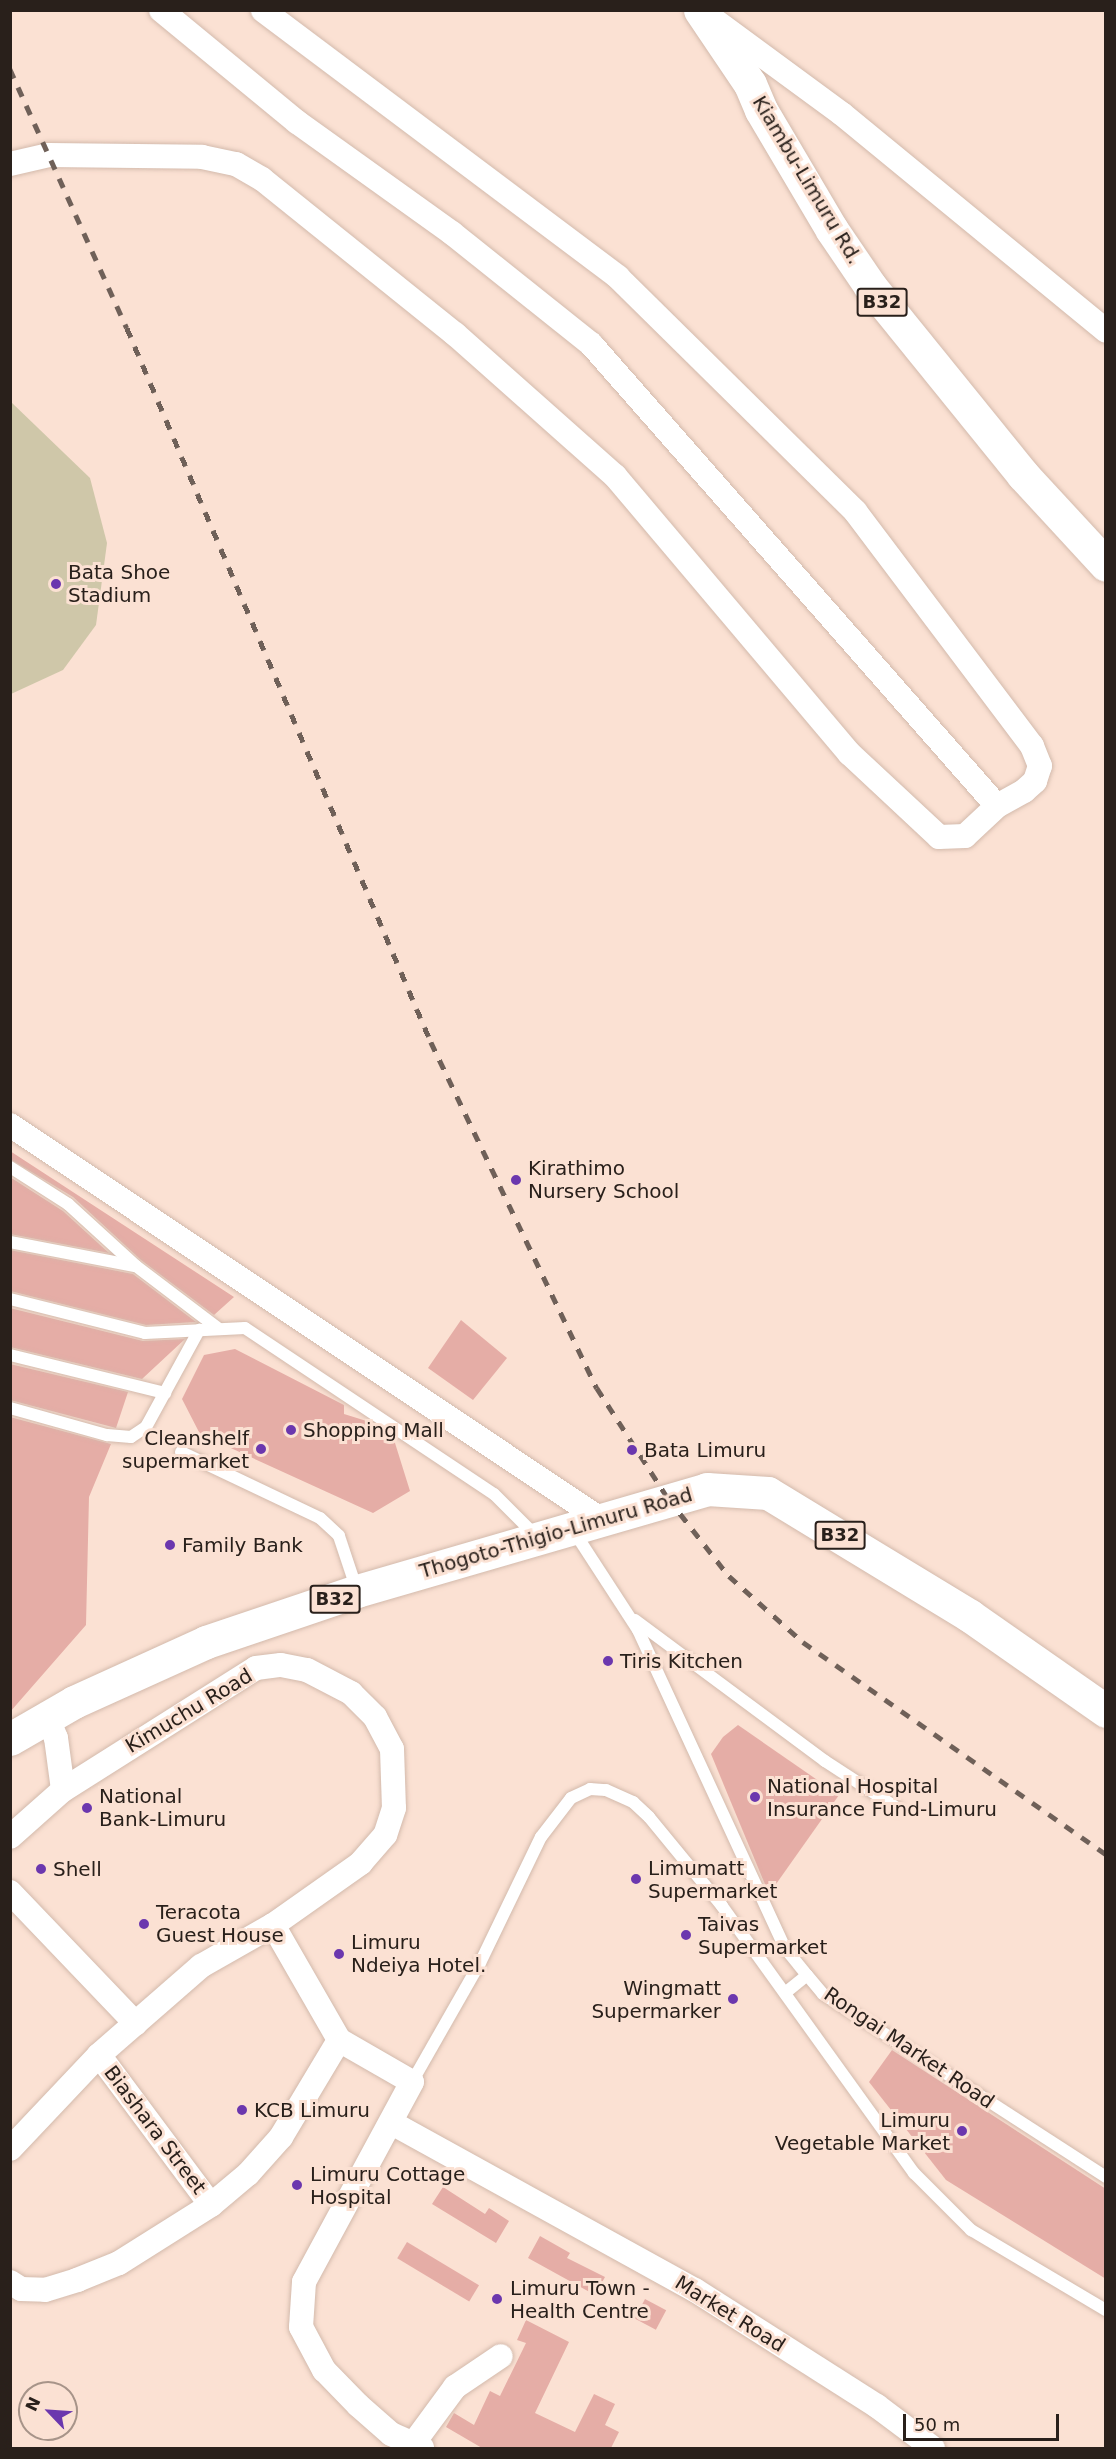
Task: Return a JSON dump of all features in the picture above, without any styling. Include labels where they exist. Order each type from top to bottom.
[{"type":"highway","name":"Kiambu-Limuru Rd.","points":[[700,10],[750,84],[761,110],[870,286],[1023,475],[1106,566]]},
{"type":"highway","name":"Thogoto-Thigio-Limuru Road","points":[[10,1739],[47,1716],[206,1642],[357,1591],[540,1540],[706,1489],[768,1493],[970,1616],[1106,1711]]},
{"type":"street","points":[[161,10],[297,122],[452,233],[591,344],[997,806]]},
{"type":"street","points":[[10,164],[49,155],[201,157],[236,164],[262,179],[455,334],[615,476],[849,753],[939,837],[965,836],[997,806],[1011,802],[1035,781],[1040,766],[1032,746],[855,511],[618,277],[263,10]]},
{"type":"street","points":[[700,10],[777,63],[1106,331]]},
{"type":"street","points":[[10,1125],[586,1524]]},
{"type":"street","name":"Kimuchu Road","points":[[10,1837],[63,1790],[256,1668],[281,1665],[307,1670],[351,1693],[375,1717],[392,1749],[394,1809],[385,1834],[361,1863],[273,1924],[201,1966],[99,2055],[10,2149]]},
{"type":"street","points":[[47,1716],[57,1738],[63,1790]]},
{"type":"street","points":[[10,1892],[136,2024]]},
{"type":"street","points":[[273,1924],[339,2040],[412,2082],[392,2123],[304,2282],[301,2327],[324,2370],[344,2391],[391,2434],[417,2446],[455,2387],[501,2356]]},
{"type":"street","points":[[10,2282],[21,2289],[45,2290],[77,2280],[118,2263],[211,2205],[248,2174],[281,2137],[339,2040]]},
{"type":"street","name":"Biashara Street","points":[[99,2055],[211,2205]]},
{"type":"street","name":"Market Road","points":[[392,2123],[695,2290],[908,2441],[933,2448]]},
{"type":"lane","points":[[10,1167],[68,1204],[136,1266],[219,1329]]},
{"type":"lane","points":[[10,1242],[136,1266]]},
{"type":"lane","points":[[10,1299],[145,1333],[245,1328],[494,1494],[540,1540]]},
{"type":"lane","points":[[10,1408],[107,1435],[131,1437],[146,1427],[199,1330]]},
{"type":"lane","points":[[10,1355],[165,1393]]},
{"type":"lane","points":[[181,1452],[320,1518],[339,1536],[357,1591]]},
{"type":"lane","name":"Rongai Market Road","points":[[586,1524],[785,1948],[823,1994],[1106,2177]]},
{"type":"lane","points":[[630,1616],[825,1761],[897,1808]]},
{"type":"lane","name":"Rongai Market Road","points":[[412,2082],[480,1963],[541,1837],[571,1798],[590,1789],[606,1790],[633,1802],[722,1906],[914,2173],[971,2230],[1106,2310]]},
{"type":"lane","points":[[785,1993],[807,1975]]},
{"type":"shaded area","name":"Bata Shoe Stadium","points":[[10,401],[90,478],[107,543],[96,625],[63,670],[11,694]]},
{"type":"building","points":[[10,1151],[234,1297],[214,1315],[141,1260],[73,1197],[10,1159]]},
{"type":"building","points":[[10,1177],[63,1211],[109,1253],[10,1234]]},
{"type":"building","points":[[10,1250],[133,1274],[196,1322],[146,1325],[10,1291]]},
{"type":"building","points":[[10,1308],[143,1341],[185,1339],[142,1379],[10,1347]]},
{"type":"building","points":[[461,1320],[507,1358],[473,1400],[428,1368]]},
{"type":"building","name":"Shopping Mall","points":[[235,1349],[344,1405],[344,1414],[373,1423],[387,1433],[395,1443],[410,1491],[373,1513],[200,1434],[182,1399],[204,1355]]},
{"type":"building","points":[[10,1364],[128,1392],[116,1428],[10,1400]]},
{"type":"building","points":[[10,1417],[111,1444],[89,1497],[86,1625],[10,1712]]},
{"type":"building","points":[[738,1725],[839,1795],[769,1894],[711,1754],[723,1737]]},
{"type":"building","name":"Limuru Vegetable Market","points":[[892,2050],[1106,2189],[1106,2279],[946,2180],[869,2082]]},
{"type":"building","points":[[443,2187],[485,2214],[489,2208],[509,2221],[496,2243],[432,2204]]},
{"type":"building","points":[[540,2236],[570,2253],[567,2258],[605,2277],[595,2295],[528,2258]]},
{"type":"building","points":[[407,2242],[479,2285],[469,2302],[397,2258]]},
{"type":"building","points":[[645,2299],[666,2310],[656,2330],[635,2318]]},
{"type":"building","points":[[526,2320],[569,2342],[535,2413],[575,2432],[594,2394],[615,2404],[605,2425],[619,2432],[611,2448],[482,2448],[446,2427],[454,2413],[474,2425],[490,2391],[500,2396],[526,2343],[517,2340]]},
{"type":"railway","points":[[10,69],[127,328],[431,1042],[597,1388],[668,1498],[729,1576],[803,1642],[1106,1854]]},
{"type":"place","name":"Bata Shoe Stadium","points":[[56,584]]},
{"type":"place","name":"Kirathimo Nursery School","points":[[516,1180]]},
{"type":"place","name":"Shopping Mall","points":[[291,1430]]},
{"type":"place","name":"Cleanshelf supermarket","points":[[261,1449]]},
{"type":"place","name":"Bata Limuru","points":[[632,1450]]},
{"type":"place","name":"Family Bank","points":[[170,1545]]},
{"type":"place","name":"Tiris Kitchen","points":[[608,1661]]},
{"type":"place","name":"National Hospital Insurance Fund-Limuru","points":[[755,1797]]},
{"type":"place","name":"National Bank-Limuru","points":[[87,1808]]},
{"type":"place","name":"Shell","points":[[41,1869]]},
{"type":"place","name":"Limumatt Supermarket","points":[[636,1879]]},
{"type":"place","name":"Teracota Guest House","points":[[144,1924]]},
{"type":"place","name":"Taivas Supermarket","points":[[686,1935]]},
{"type":"place","name":"Limuru Ndeiya Hotel.","points":[[339,1954]]},
{"type":"place","name":"Wingmatt Supermarker","points":[[733,1999]]},
{"type":"place","name":"KCB Limuru","points":[[242,2110]]},
{"type":"place","name":"Limuru Vegetable Market","points":[[962,2131]]},
{"type":"place","name":"Limuru Cottage Hospital","points":[[297,2185]]},
{"type":"place","name":"Limuru Town - Health Centre","points":[[497,2299]]}]
